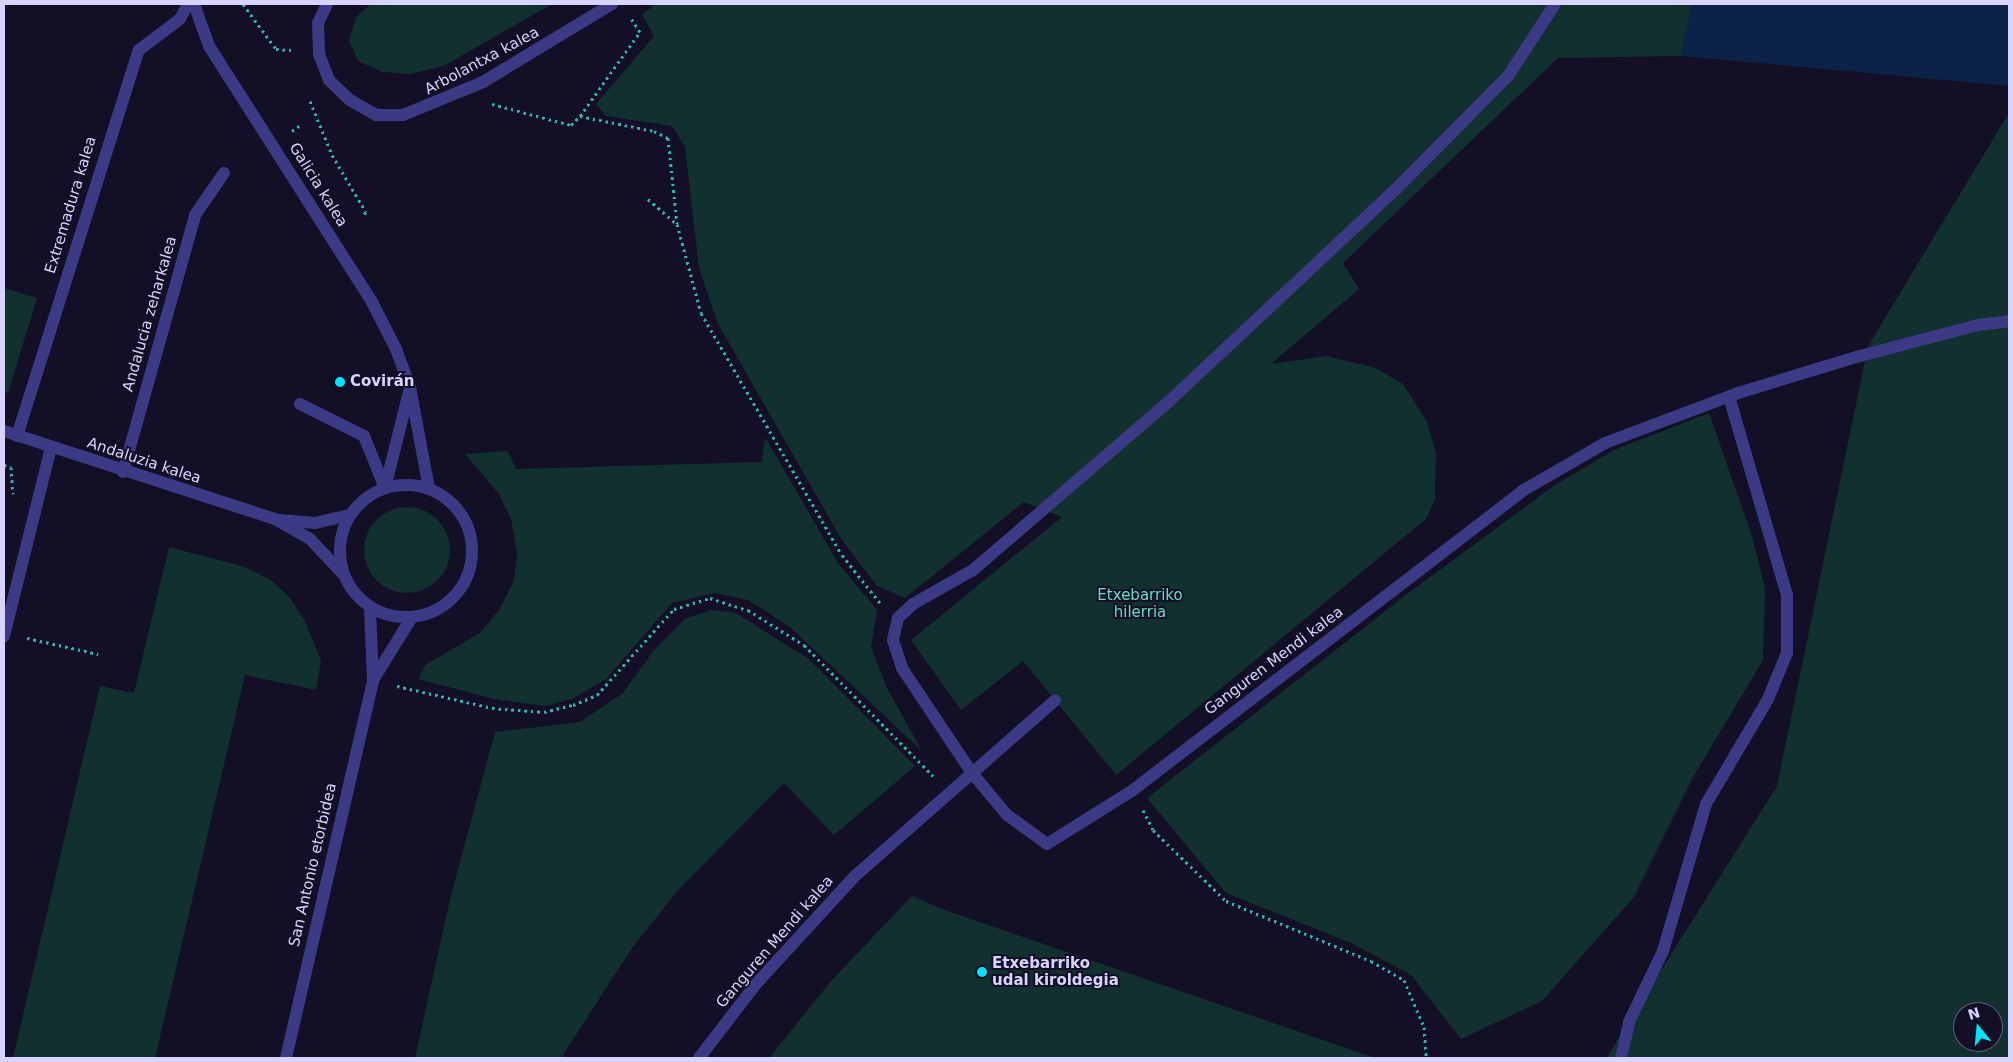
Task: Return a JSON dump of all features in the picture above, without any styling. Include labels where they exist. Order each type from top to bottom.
[{"type":"street","name":"Extremadura kalea","points":[[17,436],[139,50],[180,19],[188,4]]},
{"type":"street","name":"Galicia kalea","points":[[194,4],[208,46],[372,302],[410,387],[429,489]]},
{"type":"street","name":"Arbolantxa kalea","points":[[327,4],[319,17],[319,54],[329,80],[350,100],[376,115],[403,115],[457,95],[612,4]]},
{"type":"street","points":[[972,773],[902,668],[893,640],[898,618],[913,604],[973,570],[1202,371],[1396,189],[1508,76],[1555,4]]},
{"type":"street","name":"Andalucia zeharkalea","points":[[123,472],[196,215],[224,173]]},
{"type":"street","name":"Ganguren Mendi kalea","points":[[972,773],[1007,815],[1047,844],[1132,790],[1522,491],[1606,443],[1729,397],[1869,354],[1978,325],[2009,321]]},
{"type":"street","points":[[385,488],[410,387]]},
{"type":"street","points":[[1621,1058],[1629,1022],[1664,951],[1706,804],[1768,699],[1787,654],[1787,595],[1729,397]]},
{"type":"street","points":[[300,404],[364,436],[385,488]]},
{"type":"street","name":"Andaluzia kalea","points":[[4,432],[123,472],[275,519],[310,539],[344,576]]},
{"type":"street","points":[[4,634],[51,447]]},
{"type":"street","points":[[407,485],[429,489],[448,500],[463,517],[471,538],[472,560],[465,582],[452,599],[433,612],[412,617],[370,607],[344,576],[342,535],[350,515],[366,498],[385,488],[407,485]]},
{"type":"street","name":"Andaluzia kalea","points":[[275,519],[315,522],[350,515]]},
{"type":"street","name":"San Antonio etorbidea","points":[[286,1058],[373,680],[370,607]]},
{"type":"street","name":"San Antonio etorbidea","points":[[373,680],[412,617]]},
{"type":"street","name":"Ganguren Mendi kalea","points":[[699,1058],[810,921],[947,794],[1055,700]]},
{"type":"path","points":[[243,4],[276,49],[291,50]]},
{"type":"path","points":[[457,95],[571,125],[580,116],[640,32],[626,11]]},
{"type":"path","points":[[310,101],[332,155],[366,212],[362,216]]},
{"type":"path","points":[[580,116],[654,131],[668,138],[677,224],[702,313],[721,349],[842,555],[875,598],[898,618]]},
{"type":"path","points":[[287,134],[302,124]]},
{"type":"path","points":[[648,199],[677,224]]},
{"type":"path","points":[[373,680],[492,708],[544,712],[573,706],[607,685],[674,609],[710,598],[748,610],[804,645],[919,759],[947,794]]},
{"type":"path","points":[[4,634],[98,654]]},
{"type":"path","points":[[1132,790],[1153,830],[1226,901],[1371,961],[1404,980],[1424,1027],[1426,1058]]},
{"type":"green space","points":[[371,4],[552,4],[444,66],[410,74],[383,72],[358,61],[349,41],[356,17]]},
{"type":"green space","name":"Etxebarriko hilerria","points":[[656,4],[1692,4],[1681,56],[1558,58],[1343,263],[1359,289],[1271,364],[1327,356],[1376,368],[1403,384],[1427,422],[1436,453],[1435,500],[1426,519],[1116,775],[1023,661],[961,710],[911,640],[1062,517],[1024,502],[905,598],[877,586],[842,540],[718,324],[699,268],[685,147],[672,126],[606,116],[596,104],[654,36],[642,14]]},
{"type":"green space","points":[[2009,113],[2009,1058],[1606,1058],[1777,786],[1868,346]]},
{"type":"green space","points":[[4,288],[37,298],[8,393],[4,392]]},
{"type":"green space","points":[[1709,413],[1752,536],[1765,588],[1763,660],[1693,777],[1634,897],[1542,1001],[1461,1039],[1411,975],[1351,943],[1226,893],[1147,798],[1407,594],[1555,485],[1614,450]]},
{"type":"green space","points":[[765,437],[838,563],[877,610],[871,647],[886,686],[922,751],[791,628],[748,600],[715,593],[672,603],[606,679],[572,699],[545,706],[494,699],[418,679],[425,665],[480,633],[499,610],[514,580],[517,553],[511,519],[499,494],[465,454],[508,451],[516,469],[762,462]]},
{"type":"green space","points":[[407,507],[423,510],[431,514],[443,526],[447,534],[450,550],[447,566],[443,574],[431,586],[423,590],[407,593],[391,590],[383,586],[371,574],[367,566],[364,550],[367,534],[371,526],[383,514],[391,510]]},
{"type":"green space","points":[[169,547],[245,567],[271,580],[290,598],[304,619],[321,661],[316,690],[245,675],[155,1058],[13,1058],[100,686],[134,693]]},
{"type":"green space","points":[[710,610],[736,613],[809,659],[915,766],[834,835],[784,783],[679,889],[632,948],[561,1058],[415,1058],[450,899],[495,732],[580,722],[623,693],[654,650],[685,619]]},
{"type":"green space","name":"Etxebarriko udal kiroldegia","points":[[912,896],[942,909],[1375,1058],[769,1058],[831,981]]},
{"type":"water","points":[[1692,4],[2009,4],[2009,86],[1681,56]]},
{"type":"place","name":"Covirán","points":[[340,382]]},
{"type":"place","name":"Etxebarriko udal kiroldegia","points":[[982,972]]}]
